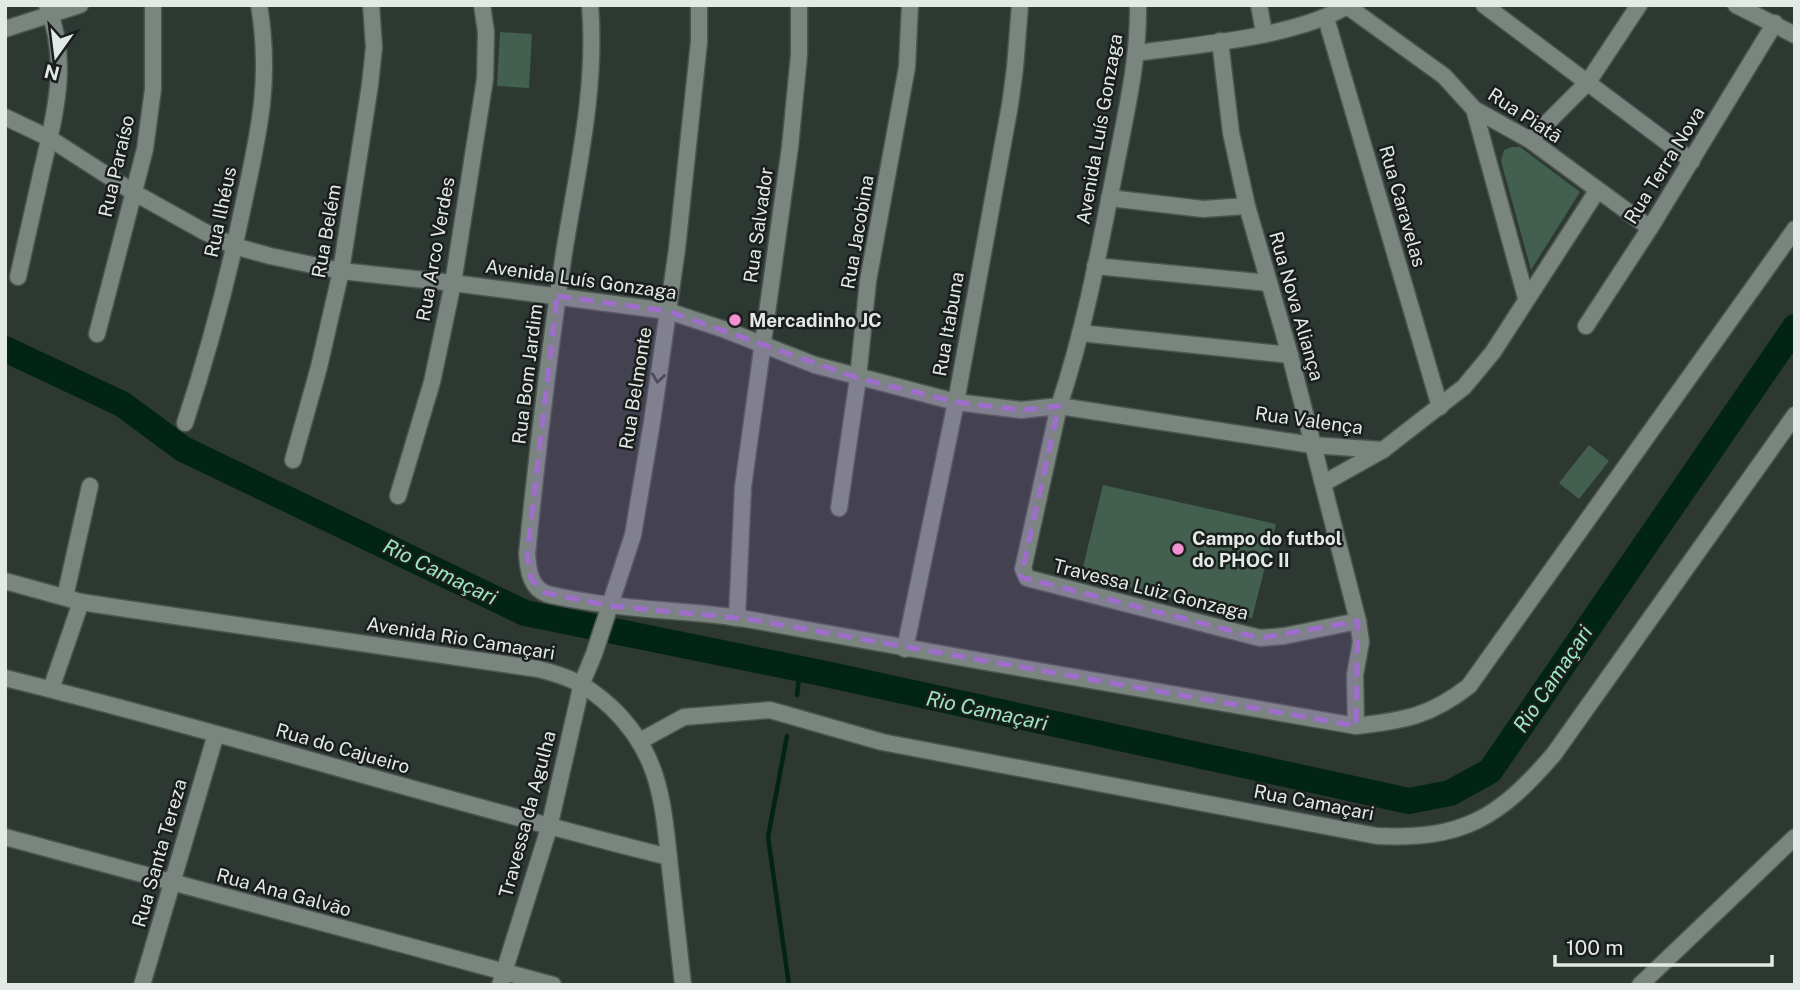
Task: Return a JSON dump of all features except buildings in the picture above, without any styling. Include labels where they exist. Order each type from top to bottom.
[{"type":"street","points":[[5,29],[49,10],[80,5]]},
{"type":"street","name":"Rua Paraíso","points":[[97,334],[145,149],[150,120],[154,56],[153,5]]},
{"type":"street","name":"Rua Ilhéus","points":[[185,423],[212,337],[263,106],[264,38],[259,5]]},
{"type":"street","name":"Rua Belém","points":[[293,460],[319,367],[341,271],[370,85],[374,47],[371,5]]},
{"type":"street","name":"Rua Arco Verdes","points":[[398,496],[432,382],[453,283],[485,79],[486,32],[482,5]]},
{"type":"street","name":"Rua Bom Jardim","points":[[590,5],[590,79],[557,296],[527,554],[528,568],[537,588],[607,613],[737,618],[1356,726],[1405,720],[1451,700],[1469,686],[1795,229]]},
{"type":"street","name":"Rua Belmonte","points":[[607,613],[633,535],[668,311],[699,42],[699,5]]},
{"type":"street","name":"Rua Salvador","points":[[737,618],[743,487],[793,122],[799,55],[799,5]]},
{"type":"street","name":"Rua Jacobina","points":[[839,508],[858,378],[868,281],[907,67],[910,5]]},
{"type":"street","name":"Rua Itabuna","points":[[905,649],[956,402],[1010,106],[1016,68],[1020,5]]},
{"type":"street","name":"Avenida Luís Gonzaga","points":[[5,117],[49,138],[133,192],[234,246],[341,271],[668,311],[795,359],[858,378],[956,402],[1021,410],[1059,406],[1073,366],[1096,266],[1136,53],[1138,5]]},
{"type":"street","points":[[1259,5],[1264,33]]},
{"type":"street","points":[[1484,5],[1692,161]]},
{"type":"street","points":[[1530,140],[1588,82],[1639,5]]},
{"type":"street","points":[[1736,5],[1795,35]]},
{"type":"street","points":[[1136,53],[1264,33],[1326,18],[1348,6]]},
{"type":"street","name":"Rua Piatã","points":[[1348,6],[1444,76],[1474,108],[1530,140],[1650,228]]},
{"type":"street","points":[[18,276],[56,107],[60,65],[57,39],[49,10]]},
{"type":"street","name":"Rua Caravelas","points":[[1326,18],[1440,407]]},
{"type":"street","name":"Rua Terra Nova","points":[[1587,326],[1692,161],[1775,23]]},
{"type":"street","name":"Rua Nova Aliança","points":[[1220,41],[1231,133],[1247,206],[1290,355],[1358,621],[1361,642],[1355,675],[1356,726]]},
{"type":"street","points":[[1474,108],[1526,298]]},
{"type":"street","name":"Rua Valença","points":[[1059,406],[1312,445],[1383,450],[1475,377],[1597,191]]},
{"type":"street","points":[[1109,198],[1203,209],[1247,206]]},
{"type":"street","points":[[1096,266],[1269,283]]},
{"type":"street","points":[[1080,333],[1290,355]]},
{"type":"street","name":"Travessa Luiz Gonzaga","points":[[1059,406],[1023,569],[1027,578],[1260,638],[1284,636],[1358,621]]},
{"type":"street","name":"Rua Camaçari","points":[[640,741],[684,717],[769,710],[882,742],[1377,836],[1410,837],[1443,832],[1490,815],[1518,793],[1545,764],[1795,415]]},
{"type":"street","points":[[1324,483],[1383,450]]},
{"type":"street","points":[[65,597],[90,486]]},
{"type":"street","name":"Avenida Rio Camaçari","points":[[5,581],[81,602],[538,669],[565,675],[582,683],[625,721],[651,762],[665,816],[683,985]]},
{"type":"street","points":[[51,689],[81,602]]},
{"type":"street","name":"Travessa da Agulha","points":[[502,978],[550,828],[582,683],[607,613]]},
{"type":"street","name":"Rua do Cajueiro","points":[[5,678],[550,828],[669,857]]},
{"type":"street","name":"Rua Santa Tereza","points":[[142,985],[216,734]]},
{"type":"street","name":"Rua Ana Galvão","points":[[5,837],[502,978],[554,985]]},
{"type":"street","points":[[1640,985],[1795,837]]},
{"type":"highlighted area","points":[[557,296],[668,311],[858,378],[956,402],[1021,410],[1059,406],[1021,577],[1260,638],[1358,621],[1356,726],[747,619],[610,606],[545,593],[531,579],[527,554]]},
{"type":"green space","points":[[500,32],[532,34],[529,88],[497,86]]},
{"type":"green space","points":[[1520,147],[1580,192],[1531,270],[1501,161],[1504,150]]},
{"type":"green space","points":[[1589,445],[1609,461],[1579,499],[1559,483]]},
{"type":"green space","name":"Campo do futbol do PHOC II","points":[[1103,485],[1276,524],[1252,618],[1081,575]]},
{"type":"waterway","name":"Rio Camaçari","points":[[5,349],[122,404],[183,449],[525,613],[821,673],[1409,801],[1450,793],[1490,771],[1795,327]]},
{"type":"waterway","points":[[797,695],[800,669]]},
{"type":"waterway","points":[[787,736],[768,837],[789,985]]},
{"type":"place","name":"Mercadinho JC","points":[[735,320]]},
{"type":"place","name":"Campo do futbol do PHOC II","points":[[1178,549]]}]
